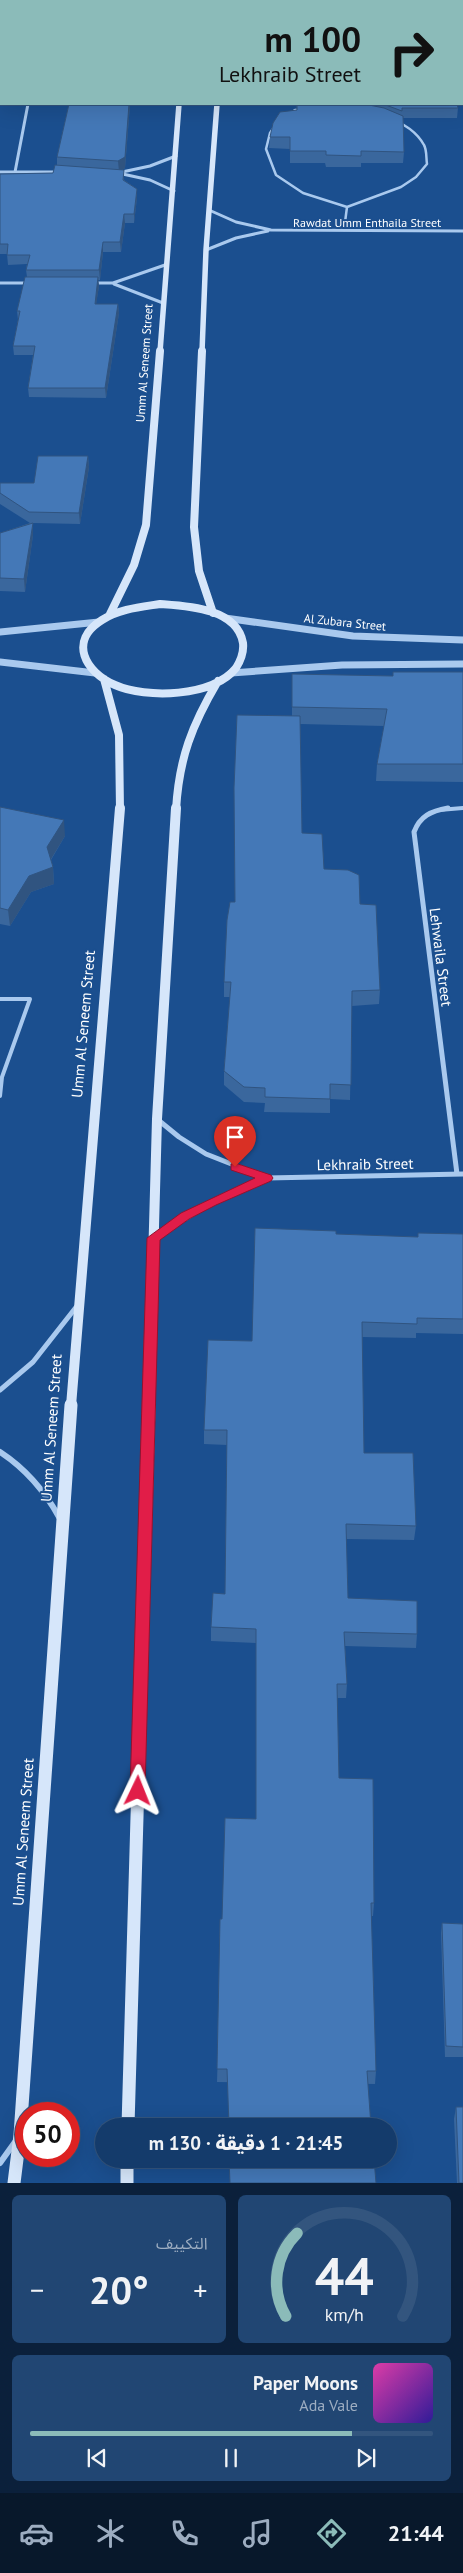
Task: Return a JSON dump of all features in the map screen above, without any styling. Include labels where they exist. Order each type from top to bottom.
[{"type":"main road","name":"Umm Al Seneem Street","points":[[109,616],[134,565],[146,525],[165,265],[174,191],[180,105]]},
{"type":"main road","points":[[213,613],[202,588],[195,564],[194,527],[206,250],[217,105]]},
{"type":"main road","points":[[160,604],[188,606],[213,613],[225,618],[239,631],[245,645],[242,660],[231,673],[218,681],[197,689],[181,692],[147,692],[124,688],[100,676],[87,664],[83,653],[84,642],[89,632],[99,622],[109,616],[133,608],[160,604]]},
{"type":"main road","name":"Umm Al Seneem Street","points":[[22,2102],[62,1522],[120,794],[122,745],[116,710],[100,676]]},
{"type":"main road","points":[[128,2118],[157,1119],[176,798],[184,754],[197,717],[218,681]]},
{"type":"main road","name":"Umm Al Seneem Street","points":[[14,2183],[16,2167]]},
{"type":"main road","points":[[127,2168],[127,2183]]},
{"type":"street","points":[[15,172],[28,105]]},
{"type":"street","points":[[174,191],[150,180],[117,173],[150,166],[177,155]]},
{"type":"street","points":[[0,172],[61,172]]},
{"type":"street","name":"Rawdat Umm Enthaila Street","points":[[209,210],[236,222],[271,230],[463,231]]},
{"type":"street","name":"Rawdat Umm Enthaila Street","points":[[206,250],[236,238],[271,230]]},
{"type":"street","points":[[113,283],[165,265]]},
{"type":"street","points":[[0,283],[38,283]]},
{"type":"street","points":[[85,283],[113,283],[140,292],[163,303]]},
{"type":"street","name":"Al Zubara Street","points":[[225,618],[353,636],[463,640]]},
{"type":"street","points":[[0,632],[99,622]]},
{"type":"street","points":[[0,662],[100,676]]},
{"type":"street","points":[[231,673],[342,665],[463,664]]},
{"type":"street","name":"Lehwaila Street","points":[[460,1174],[414,832],[420,817],[431,811],[463,808]]},
{"type":"street","name":"Lekhraib Street","points":[[157,1119],[179,1137],[206,1154],[267,1178]]},
{"type":"street","name":"Lekhraib Street","points":[[154,1238],[185,1216],[267,1178],[460,1174]]},
{"type":"street","points":[[0,1390],[33,1362],[79,1304]]},
{"type":"street","points":[[0,1452],[10,1458],[44,1489],[62,1522]]},
{"type":"street","points":[[0,2163],[15,2142]]},
{"type":"lane","points":[[336,107],[366,110],[411,129],[425,145],[427,164],[416,177],[401,187],[347,207],[303,193],[276,175],[266,149],[270,133],[279,120],[295,110],[336,107]]},
{"type":"lane","points":[[344,230],[347,207]]},
{"type":"lane","points":[[0,999],[30,999],[2,1077],[0,1096]]},
{"type":"building","points":[[69,105],[129,105],[125,157],[118,161],[57,157]]},
{"type":"building","points":[[297,105],[369,105],[384,108],[403,116],[404,152],[361,151],[361,156],[326,155],[326,151],[290,151],[290,137],[270,137],[273,123],[280,112],[297,110]]},
{"type":"building","points":[[386,105],[457,105],[458,108],[402,108],[402,111]]},
{"type":"building","points":[[55,165],[124,170],[123,180],[137,189],[134,214],[124,214],[120,242],[103,242],[99,270],[26,270],[30,255],[7,255],[8,244],[0,244],[0,174],[53,173]]},
{"type":"building","points":[[25,277],[98,277],[95,304],[118,304],[105,388],[28,388],[35,346],[13,346],[20,311],[17,311]]},
{"type":"building","points":[[38,456],[88,456],[79,513],[29,512],[0,493],[0,483],[34,483]]},
{"type":"building","points":[[33,523],[24,579],[0,578],[0,533]]},
{"type":"building","points":[[393,672],[463,672],[463,764],[377,764],[387,709],[292,707],[292,674],[393,676]]},
{"type":"building","points":[[237,715],[300,716],[302,833],[322,834],[324,869],[348,870],[359,875],[360,904],[376,905],[380,990],[352,991],[351,1085],[330,1084],[330,1099],[265,1097],[265,1088],[244,1087],[224,1071],[231,982],[224,982],[227,920],[230,902],[235,902],[234,788]]},
{"type":"building","points":[[0,807],[64,820],[47,847],[53,867],[29,876],[8,910],[0,908]]},
{"type":"building","points":[[255,1228],[336,1231],[336,1234],[418,1237],[418,1233],[463,1234],[463,1319],[417,1318],[417,1324],[362,1322],[364,1453],[413,1453],[416,1526],[346,1524],[348,1598],[417,1601],[417,1634],[344,1632],[347,1684],[337,1684],[339,1778],[373,1779],[374,1903],[371,1903],[376,2071],[367,2071],[370,2118],[229,2118],[227,2069],[217,2069],[220,1919],[222,1919],[225,1818],[256,1819],[256,1629],[211,1627],[213,1593],[225,1594],[227,1430],[204,1430],[208,1340],[252,1341]]},
{"type":"building","points":[[442,1923],[463,1924],[463,2047],[446,2046]]},
{"type":"building","points":[[456,2107],[463,2107],[463,2183],[459,2183]]},
{"type":"building","points":[[229,2168],[375,2168],[376,2183],[230,2183]]},
{"type":"route","points":[[138,1791],[154,1238],[185,1216],[238,1189],[267,1178],[235,1167]]}]
